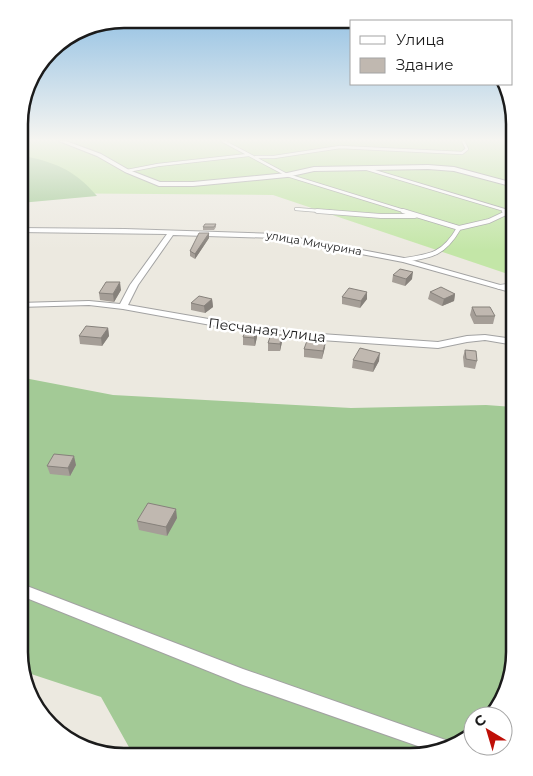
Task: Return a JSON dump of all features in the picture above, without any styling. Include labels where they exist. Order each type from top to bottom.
[{"type":"street","points":[[140,177],[152,183],[170,185],[262,177]]},
{"type":"street","points":[[486,177],[506,182]]},
{"type":"street","name":"улица Мичурина","points":[[28,230],[126,230],[277,236],[404,260],[506,289]]},
{"type":"street","points":[[123,307],[134,285],[171,233]]},
{"type":"street","name":"Песчаная улица","points":[[28,305],[89,303],[123,307],[277,334],[438,346],[460,339],[475,337],[493,337],[506,340]]},
{"type":"street","points":[[28,593],[244,677],[437,744]]},
{"type":"lane","points":[[295,177],[459,228],[493,220],[506,213]]},
{"type":"lane","points":[[395,177],[504,211]]},
{"type":"lane","points":[[296,209],[381,216],[421,216]]},
{"type":"lane","points":[[404,260],[437,254],[447,248],[459,228]]},
{"type":"lane","points":[[498,287],[506,286]]},
{"type":"green space","points":[[28,177],[506,177],[506,273],[273,195],[28,193]]},
{"type":"green space","points":[[28,177],[77,177],[97,196],[28,202]]},
{"type":"green space","points":[[28,379],[113,395],[351,408],[486,405],[505,406],[504,672],[496,695],[489,706],[463,706],[463,732],[452,739],[422,748],[129,748],[101,697],[30,674],[28,665]]},
{"type":"building","points":[[205,224],[216,224],[214,227],[203,227]]},
{"type":"building","points":[[199,233],[209,233],[195,254],[190,251]]},
{"type":"building","points":[[400,269],[413,272],[406,279],[393,275]]},
{"type":"building","points":[[106,282],[120,282],[113,294],[99,293]]},
{"type":"building","points":[[441,287],[455,294],[444,299],[430,292]]},
{"type":"building","points":[[349,288],[367,292],[361,301],[342,297]]},
{"type":"building","points":[[199,296],[212,299],[204,306],[191,303]]},
{"type":"building","points":[[472,307],[490,307],[495,316],[476,316]]},
{"type":"building","points":[[86,326],[108,328],[101,338],[79,336]]},
{"type":"building","points":[[246,328],[257,329],[254,338],[243,337]]},
{"type":"building","points":[[271,334],[282,335],[280,344],[268,343]]},
{"type":"building","points":[[308,338],[326,340],[323,351],[304,349]]},
{"type":"building","points":[[360,348],[380,353],[374,364],[353,360]]},
{"type":"building","points":[[465,350],[476,351],[477,361],[466,359]]},
{"type":"building","points":[[54,454],[74,456],[68,468],[47,466]]},
{"type":"building","points":[[148,503],[176,509],[166,527],[137,521]]}]
